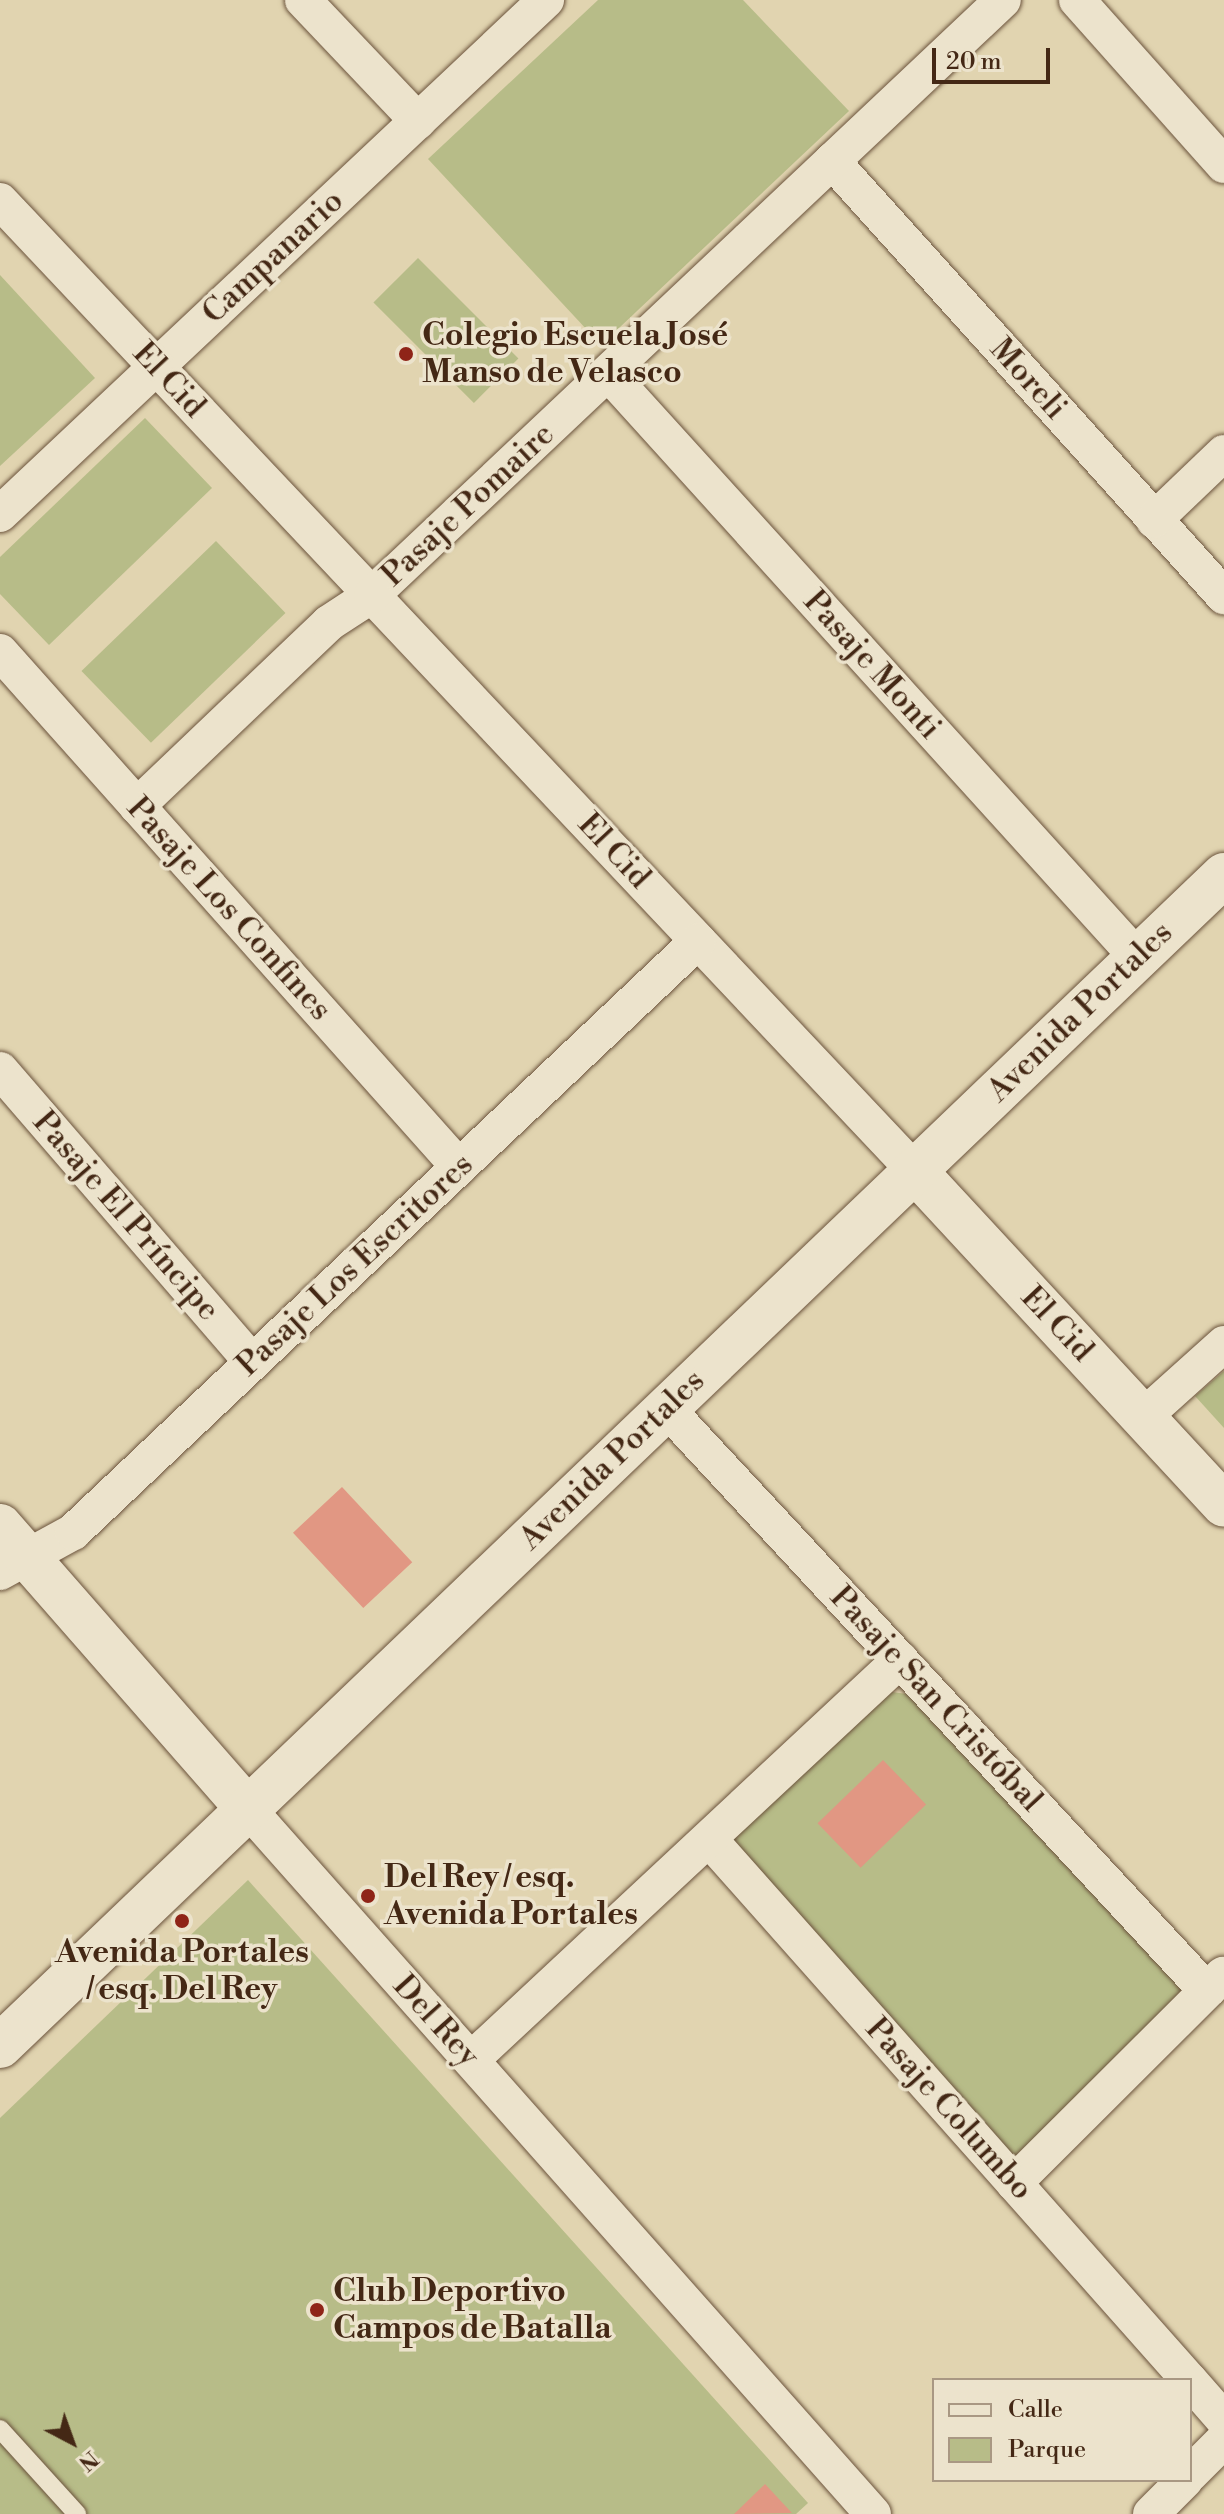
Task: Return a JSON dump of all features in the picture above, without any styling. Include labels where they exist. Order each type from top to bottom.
[{"type":"main road","name":"Avenida Portales","points":[[0,2046],[1224,875]]},
{"type":"main road","name":"El Cid","points":[[914,1170],[1224,1505]]},
{"type":"main road","name":"Del Rey","points":[[9,1552],[248,1809]]},
{"type":"street","points":[[303,0],[418,121]]},
{"type":"street","name":"Campanario","points":[[0,514],[546,0]]},
{"type":"street","name":"Pasaje Pomaire","points":[[137,806],[329,623],[372,595],[1003,0]]},
{"type":"street","points":[[1077,0],[1224,165]]},
{"type":"street","name":"Moreli","points":[[832,161],[1224,596]]},
{"type":"street","name":"El Cid","points":[[0,201],[914,1170]]},
{"type":"street","name":"Pasaje Monti","points":[[608,373],[1137,957]]},
{"type":"street","points":[[1154,520],[1224,453]]},
{"type":"street","name":"Pasaje Los Confines","points":[[0,652],[459,1167]]},
{"type":"street","name":"Pasaje Los Escritores","points":[[9,1552],[73,1532],[698,941]]},
{"type":"street","name":"Pasaje El Príncipe","points":[[0,1070],[252,1362]]},
{"type":"street","points":[[1143,1417],[1224,1344]]},
{"type":"street","name":"Pasaje San Cristóbal","points":[[666,1408],[900,1660],[1215,1982]]},
{"type":"street","points":[[471,2060],[900,1660]]},
{"type":"street","name":"Del Rey","points":[[248,1809],[873,2514]]},
{"type":"street","name":"Pasaje Columbo","points":[[709,1839],[1186,2378]]},
{"type":"street","points":[[1014,2183],[1215,1982]]},
{"type":"street","name":"Pasaje Columbo","points":[[1192,2384],[1224,2420]]},
{"type":"street","points":[[1192,2472],[1224,2440]]},
{"type":"street","points":[[1151,2514],[1183,2482]]},
{"type":"lane","points":[[0,2429],[77,2514]]},
{"type":"green space","points":[[598,0],[743,0],[849,111],[601,345],[428,159]]},
{"type":"green space","points":[[418,258],[518,358],[474,403],[373,303]]},
{"type":"green space","points":[[0,275],[95,378],[0,466]]},
{"type":"green space","points":[[145,418],[212,488],[49,645],[0,594],[0,557]]},
{"type":"green space","points":[[216,541],[285,613],[151,743],[81,671]]},
{"type":"green space","points":[[1224,1371],[1224,1428],[1195,1396]]},
{"type":"green space","points":[[892,1692],[914,1695],[1186,1986],[1014,2161],[736,1855],[732,1833]]},
{"type":"green space","name":"Club Deportivo Campos de Batalla","points":[[248,1880],[808,2503],[796,2514],[0,2514],[0,2118]]},
{"type":"building","points":[[342,1487],[412,1562],[363,1608],[293,1533]]},
{"type":"building","points":[[883,1760],[926,1805],[861,1868],[818,1823]]},
{"type":"building","points":[[765,2484],[792,2513],[734,2514]]},
{"type":"place","name":"Colegio Escuela José Manso de Velasco","points":[[406,354]]},
{"type":"place","name":"Del Rey / esq. Avenida Portales","points":[[368,1896]]},
{"type":"place","name":"Avenida Portales / esq. Del Rey","points":[[182,1921]]},
{"type":"place","name":"Club Deportivo Campos de Batalla","points":[[317,2310]]}]
